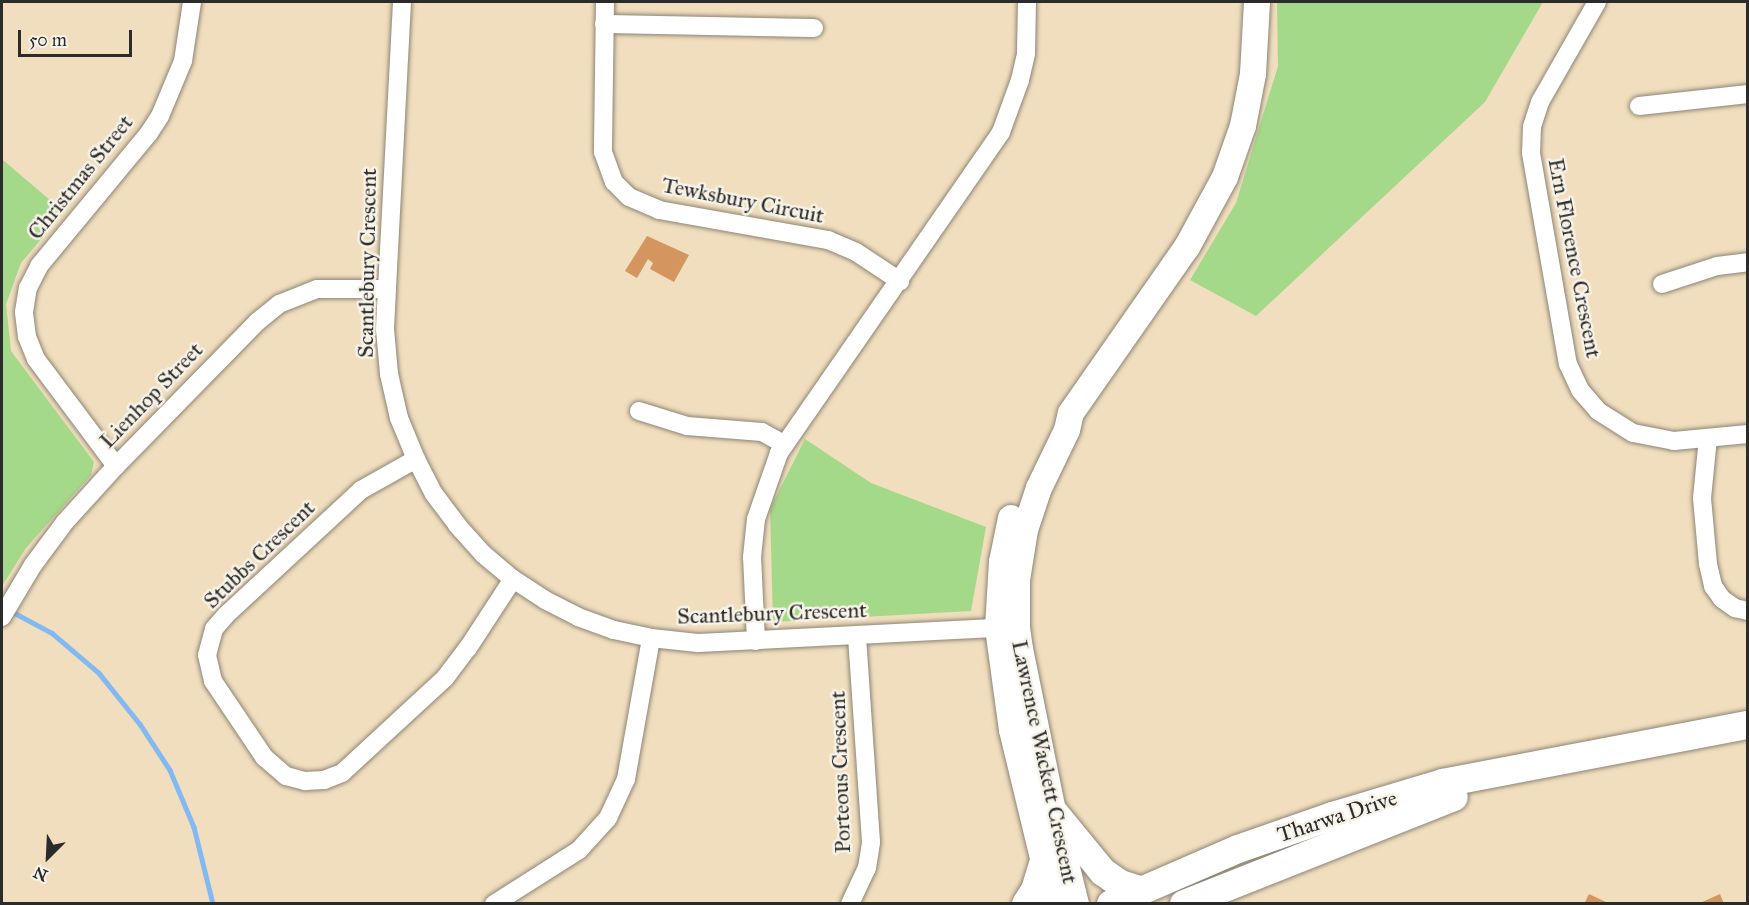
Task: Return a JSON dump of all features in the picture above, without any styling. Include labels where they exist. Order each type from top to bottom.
[{"type":"main road","name":"Tharwa Drive","points":[[1111,903],[1238,849],[1333,816],[1443,783],[1748,725]]},
{"type":"main road","name":"Tharwa Drive","points":[[1184,903],[1451,798],[1573,758]]},
{"type":"main road","points":[[1053,811],[1103,872],[1120,884],[1140,890]]},
{"type":"main road","points":[[1026,903],[1035,890],[1043,863]]},
{"type":"street","name":"Christmas Street","points":[[116,466],[36,359],[27,337],[24,312],[28,288],[39,266],[160,116],[183,61],[192,2]]},
{"type":"street","name":"Scantlebury Crescent","points":[[402,2],[385,329],[389,374],[399,418],[434,494],[483,554],[513,579],[544,600],[579,617],[614,630],[651,638],[698,643],[1007,627]]},
{"type":"street","name":"Tewksbury Circuit","points":[[605,2],[603,152],[615,182],[629,197],[659,210],[828,240],[856,252],[900,281]]},
{"type":"street","points":[[756,641],[752,556],[756,519],[767,483],[784,444],[900,281],[1001,132],[1020,80],[1027,44],[1027,2]]},
{"type":"street","name":"Lawrence Wackett Crescent","points":[[1054,903],[1012,730],[1007,627],[1025,530],[1039,488],[1067,430],[1071,413],[1187,247],[1221,185],[1243,126],[1254,74],[1257,2]]},
{"type":"street","name":"Ern Florence Crescent","points":[[1597,2],[1540,102],[1532,126],[1531,153],[1564,351],[1580,390],[1598,411],[1621,427],[1660,440],[1748,434]]},
{"type":"street","points":[[604,24],[814,28]]},
{"type":"street","points":[[1639,106],[1748,94]]},
{"type":"street","points":[[1662,284],[1717,266],[1748,262]]},
{"type":"street","name":"Lienhop Street","points":[[5,611],[33,565],[60,529],[116,466],[257,322],[279,304],[317,289],[345,287],[387,289]]},
{"type":"street","points":[[639,411],[687,426],[762,432],[784,444]]},
{"type":"street","points":[[1708,438],[1702,498],[1708,564],[1713,586],[1722,599],[1736,608],[1748,611]]},
{"type":"street","name":"Stubbs Crescent","points":[[416,459],[362,490],[226,615],[214,629],[207,655],[213,681],[264,757],[286,776],[305,782],[324,780],[342,772],[445,678],[468,648],[513,579]]},
{"type":"street","name":"Lawrence Wackett Crescent","points":[[1007,627],[1076,903]]},
{"type":"street","name":"Porteous Crescent","points":[[850,903],[867,868],[871,842],[857,635]]},
{"type":"street","points":[[494,903],[579,849],[608,818],[626,779],[651,638]]},
{"type":"green space","points":[[1277,2],[1543,2],[1485,102],[1256,316],[1190,280],[1236,203],[1278,66]]},
{"type":"green space","points":[[2,155],[3,160],[64,212],[21,263],[6,304],[11,351],[94,462],[91,475],[26,548],[2,586]]},
{"type":"green space","points":[[805,439],[871,483],[986,527],[971,611],[773,622],[770,509]]},
{"type":"building","points":[[647,236],[689,255],[674,282],[650,269],[653,263],[648,259],[637,278],[625,271]]},
{"type":"building","points":[[1589,894],[1610,904],[1584,904]]},
{"type":"building","points":[[1720,894],[1724,904],[1698,904]]},
{"type":"waterway","points":[[11,611],[52,633],[99,673],[140,724],[170,770],[194,827],[213,904]]}]
